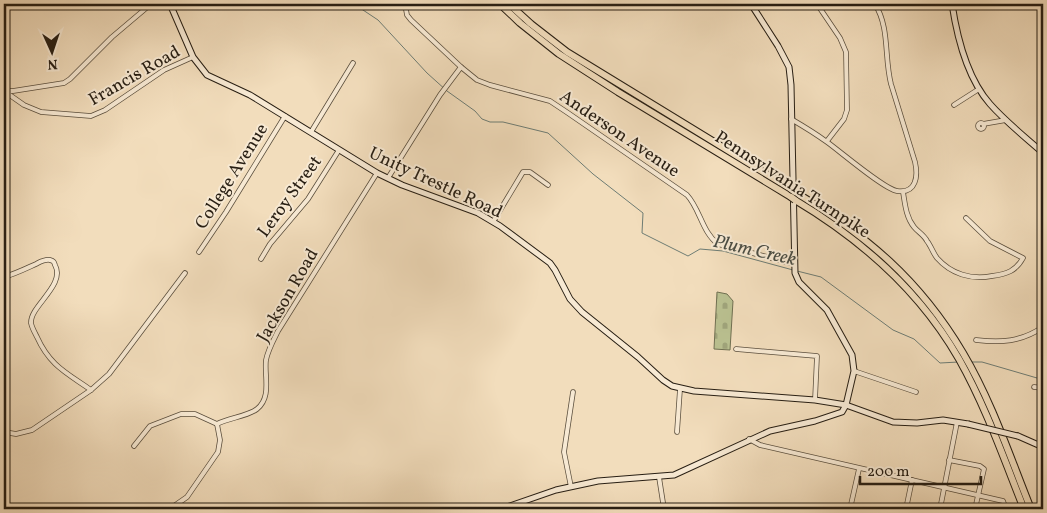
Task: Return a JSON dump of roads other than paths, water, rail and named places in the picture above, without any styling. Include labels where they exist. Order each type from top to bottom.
[{"type":"highway","name":"Pennsylvania Turnpike","points":[[500,4],[520,23],[559,54],[618,92],[843,222],[882,253],[906,277],[939,317],[963,353],[976,377],[1031,509]]},
{"type":"highway","name":"Pennsylvania Turnpike","points":[[509,4],[575,57],[793,194],[870,252],[903,283],[934,321],[960,360],[989,422],[1024,509]]},
{"type":"street","points":[[4,91],[64,83],[112,37],[151,4]]},
{"type":"street","name":"Unity Trestle Road","points":[[170,4],[193,57],[207,75],[250,95],[377,173],[402,185],[478,213],[493,222],[550,263],[570,299],[582,312],[638,357],[663,380],[680,389],[694,392],[814,400],[846,405],[893,422],[908,424],[943,420],[958,422],[1018,436],[1043,447]]},
{"type":"street","name":"Anderson Avenue","points":[[405,4],[407,15],[411,20],[477,80],[550,101],[687,195],[694,202],[711,237],[718,244],[795,268]]},
{"type":"street","points":[[502,509],[570,486],[609,479],[659,477],[682,472],[749,439],[777,429],[838,414],[842,412],[846,405],[854,370],[851,354],[827,310],[799,282],[795,268],[791,85],[788,67],[778,46],[751,4]]},
{"type":"street","points":[[817,4],[846,52],[847,110],[844,119],[827,142]]},
{"type":"street","points":[[791,118],[827,142],[889,189],[903,192],[916,183],[918,175],[915,162],[889,78],[884,25],[875,4]]},
{"type":"street","points":[[952,4],[960,42],[979,89],[990,104],[1043,153]]},
{"type":"street","name":"Francis Road","points":[[4,91],[24,105],[41,112],[91,116],[105,110],[164,70],[193,57]]},
{"type":"street","points":[[311,132],[353,63]]},
{"type":"street","points":[[388,178],[440,95],[461,67]]},
{"type":"street","points":[[954,105],[979,89]]},
{"type":"street","name":"College Avenue","points":[[199,252],[285,116]]},
{"type":"street","points":[[983,124],[1006,120]]},
{"type":"street","name":"Leroy Street","points":[[261,259],[270,244],[308,199],[339,150]]},
{"type":"street","points":[[493,222],[523,172],[530,172],[548,185]]},
{"type":"street","name":"Jackson Road","points":[[217,424],[251,412],[262,404],[266,393],[268,351],[278,331],[377,173]]},
{"type":"street","points":[[903,192],[910,223],[948,268],[957,273],[980,278],[1004,275],[1018,267],[1023,258],[990,241],[966,218]]},
{"type":"street","points":[[4,277],[22,271],[42,260],[54,262],[57,268],[57,276],[52,288],[32,316],[33,329],[40,345],[53,364],[91,390]]},
{"type":"street","points":[[4,432],[16,434],[32,430],[91,390],[108,374],[185,272]]},
{"type":"street","points":[[976,340],[1011,341],[1032,335],[1043,327]]},
{"type":"street","points":[[736,350],[817,356],[814,400]]},
{"type":"street","points":[[854,370],[916,392]]},
{"type":"street","points":[[1034,387],[1043,388]]},
{"type":"street","points":[[678,432],[680,389]]},
{"type":"street","points":[[570,486],[564,452],[573,392]]},
{"type":"street","points":[[134,446],[150,426],[180,414],[195,414],[217,424],[220,440],[218,452],[186,497],[174,506],[166,509]]},
{"type":"street","points":[[940,509],[958,422]]},
{"type":"street","points":[[749,439],[760,445],[859,469],[978,494],[1003,501],[1006,509]]},
{"type":"street","points":[[949,460],[980,466],[984,469],[975,509]]},
{"type":"street","points":[[850,509],[859,469]]},
{"type":"street","points":[[659,477],[664,509]]},
{"type":"street","points":[[906,509],[912,480]]},
{"type":"street","points":[[104,509],[123,509]]},
{"type":"street","points":[[714,509],[747,509]]},
{"type":"waterway","name":"Plum Creek","points":[[354,4],[378,20],[427,73],[447,91],[475,111],[482,119],[548,133],[593,174],[643,213],[642,233],[688,256],[700,249],[723,251],[793,270]]},
{"type":"waterway","name":"Plum Creek","points":[[797,271],[821,277],[893,330],[914,339],[940,363],[959,362]]},
{"type":"waterway","name":"Plum Creek","points":[[970,362],[982,362],[1037,378],[1043,378]]}]
